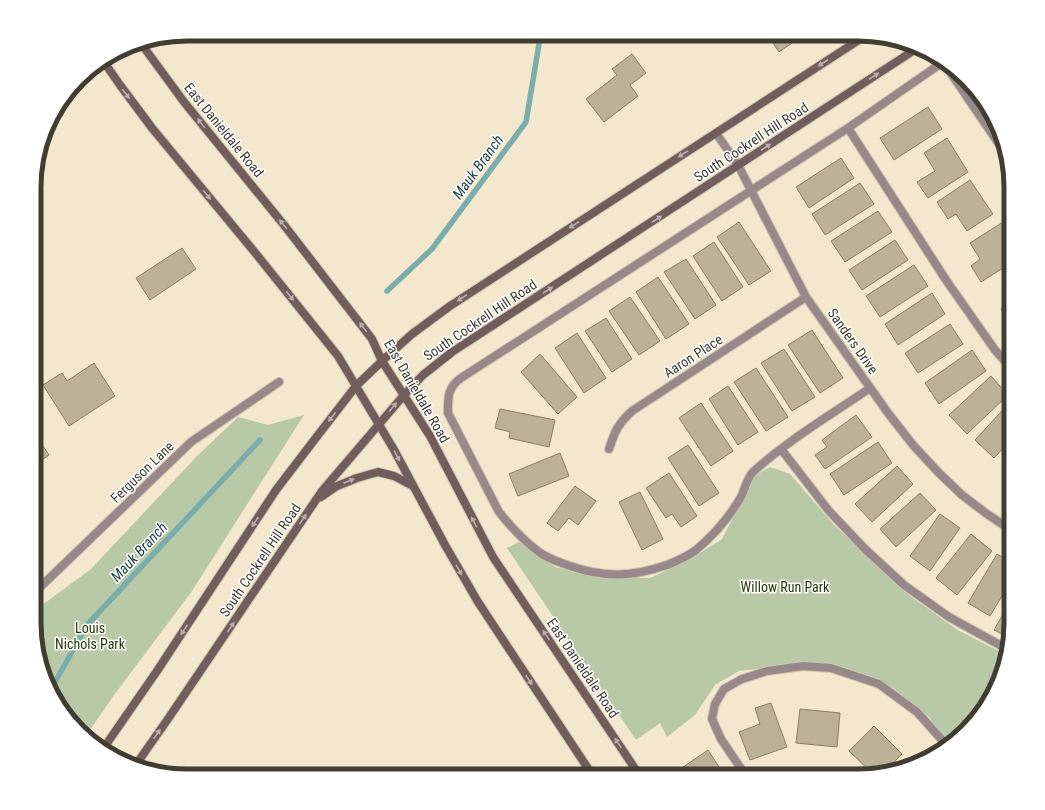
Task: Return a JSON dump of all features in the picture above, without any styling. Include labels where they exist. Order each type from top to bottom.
[{"type":"main road","name":"South Cockrell Hill Road","points":[[106,744],[166,658],[276,490],[356,386],[382,361],[412,334],[450,306],[857,41]]},
{"type":"main road","name":"East Danieldale Road","points":[[144,48],[184,102],[284,225],[372,339],[382,361],[430,436],[493,557],[635,769]]},
{"type":"main road","name":"South Cockrell Hill Road","points":[[139,761],[322,491],[423,375],[452,352],[912,51]]},
{"type":"main road","points":[[107,66],[152,128],[338,356],[393,448],[478,602],[589,769]]},
{"type":"main road","points":[[316,501],[336,486],[378,472],[394,476],[413,486]]},
{"type":"street","points":[[870,388],[781,449],[751,474],[741,496],[728,517],[696,550],[675,562],[649,571],[628,574],[606,575],[558,562],[541,553],[525,541],[499,512],[448,413],[448,397],[455,383],[461,378],[848,128],[939,66]]},
{"type":"street","points":[[954,77],[997,142]]},
{"type":"street","points":[[848,128],[946,280],[995,350],[1004,360]]},
{"type":"street","name":"Sanders Drive","points":[[716,133],[738,165],[752,190],[806,297],[892,418],[913,445],[938,473],[962,495],[1004,525]]},
{"type":"street","name":"Aaron Place","points":[[609,449],[614,434],[621,422],[632,411],[806,297]]},
{"type":"street","name":"Ferguson Lane","points":[[41,586],[191,442],[279,382]]},
{"type":"street","points":[[781,449],[829,511],[865,550],[904,585],[949,617],[1002,646]]},
{"type":"street","points":[[741,769],[721,739],[712,719],[715,704],[724,689],[742,679],[767,671],[803,666],[831,668],[879,684],[917,712],[943,741]]},
{"type":"green space","name":"Louis Nichols Park","points":[[304,415],[192,591],[114,695],[89,731],[71,712],[52,679],[42,642],[41,606],[91,569],[197,456],[238,417],[268,425]]},
{"type":"green space","name":"Willow Run Park","points":[[770,467],[790,474],[835,526],[905,592],[956,629],[1001,652],[989,688],[974,712],[947,739],[943,741],[929,717],[892,687],[848,670],[773,667],[739,671],[715,685],[695,715],[667,737],[660,723],[636,740],[507,548],[519,542],[555,567],[594,577],[650,578],[689,560],[722,539],[754,476]]},
{"type":"building","points":[[772,41],[795,41],[779,52]]},
{"type":"building","points":[[632,54],[646,73],[630,85],[638,96],[604,122],[586,99],[617,75],[612,69]]},
{"type":"building","points":[[928,107],[942,129],[894,160],[880,138]]},
{"type":"building","points":[[947,138],[968,172],[928,198],[917,182],[935,171],[924,153]]},
{"type":"building","points":[[841,158],[854,178],[809,208],[796,187]]},
{"type":"building","points":[[970,180],[993,214],[967,231],[956,214],[948,219],[937,202]]},
{"type":"building","points":[[860,183],[874,204],[825,235],[812,214]]},
{"type":"building","points":[[878,211],[892,232],[845,262],[831,241]]},
{"type":"building","points":[[739,222],[771,271],[749,285],[717,237]]},
{"type":"building","points":[[1003,222],[1004,267],[981,282],[971,266],[980,259],[970,243]]},
{"type":"building","points":[[895,240],[908,260],[862,290],[849,270]]},
{"type":"building","points":[[714,242],[743,287],[722,301],[693,256]]},
{"type":"building","points":[[182,248],[196,269],[150,300],[136,278]]},
{"type":"building","points":[[686,259],[716,305],[695,319],[664,272]]},
{"type":"building","points":[[914,265],[928,286],[880,317],[866,296]]},
{"type":"building","points":[[658,277],[689,324],[666,339],[636,292]]},
{"type":"building","points":[[932,293],[945,314],[898,345],[885,324]]},
{"type":"building","points":[[630,297],[660,341],[639,355],[609,311]]},
{"type":"building","points":[[606,318],[632,359],[612,372],[585,331]]},
{"type":"building","points":[[950,324],[963,344],[918,373],[905,353]]},
{"type":"building","points":[[812,330],[843,378],[820,393],[788,345]]},
{"type":"building","points":[[577,333],[606,378],[584,393],[555,348]]},
{"type":"building","points":[[784,349],[815,397],[792,411],[761,363]]},
{"type":"building","points":[[972,350],[986,371],[939,404],[925,383]]},
{"type":"building","points":[[540,354],[577,397],[558,414],[521,372]]},
{"type":"building","points":[[94,363],[115,396],[69,426],[43,385],[62,373],[67,381]]},
{"type":"building","points":[[756,368],[788,417],[766,431],[734,382]]},
{"type":"building","points":[[991,376],[1004,391],[1004,399],[967,434],[949,415]]},
{"type":"building","points":[[728,386],[758,432],[738,445],[709,399]]},
{"type":"building","points":[[701,403],[733,451],[711,466],[679,418]]},
{"type":"building","points":[[500,409],[555,420],[549,447],[509,438],[510,432],[495,428]]},
{"type":"building","points":[[1004,409],[1004,447],[994,458],[975,440]]},
{"type":"building","points":[[856,415],[872,437],[825,469],[815,455],[827,447],[822,440]]},
{"type":"building","points":[[878,442],[892,463],[844,495],[830,474]]},
{"type":"building","points":[[41,443],[49,455],[41,461]]},
{"type":"building","points":[[688,445],[719,493],[699,506],[668,458]]},
{"type":"building","points":[[560,453],[569,476],[518,496],[509,474]]},
{"type":"building","points":[[897,466],[913,484],[872,522],[855,504]]},
{"type":"building","points":[[669,473],[697,516],[681,527],[672,514],[666,518],[646,488]]},
{"type":"building","points":[[575,486],[596,501],[578,525],[569,518],[558,531],[547,523]]},
{"type":"building","points":[[640,492],[663,539],[642,550],[619,502]]},
{"type":"building","points":[[920,493],[936,510],[896,547],[880,529]]},
{"type":"building","points":[[940,514],[960,528],[930,571],[910,556]]},
{"type":"building","points":[[971,534],[992,551],[957,595],[936,578]]},
{"type":"building","points":[[997,554],[1004,558],[1004,593],[990,616],[968,603]]},
{"type":"building","points":[[1004,612],[1004,635],[994,630]]},
{"type":"building","points":[[771,703],[787,747],[750,760],[739,732],[760,724],[755,708]]},
{"type":"building","points":[[800,709],[840,713],[837,747],[796,743]]},
{"type":"building","points":[[874,726],[902,754],[891,765],[868,769],[849,751]]},
{"type":"building","points":[[708,750],[720,769],[680,769]]},
{"type":"waterway","name":"Mauk Branch","points":[[387,291],[432,249],[526,122],[540,41]]},
{"type":"waterway","name":"Mauk Branch","points":[[54,684],[87,625],[260,440]]}]
